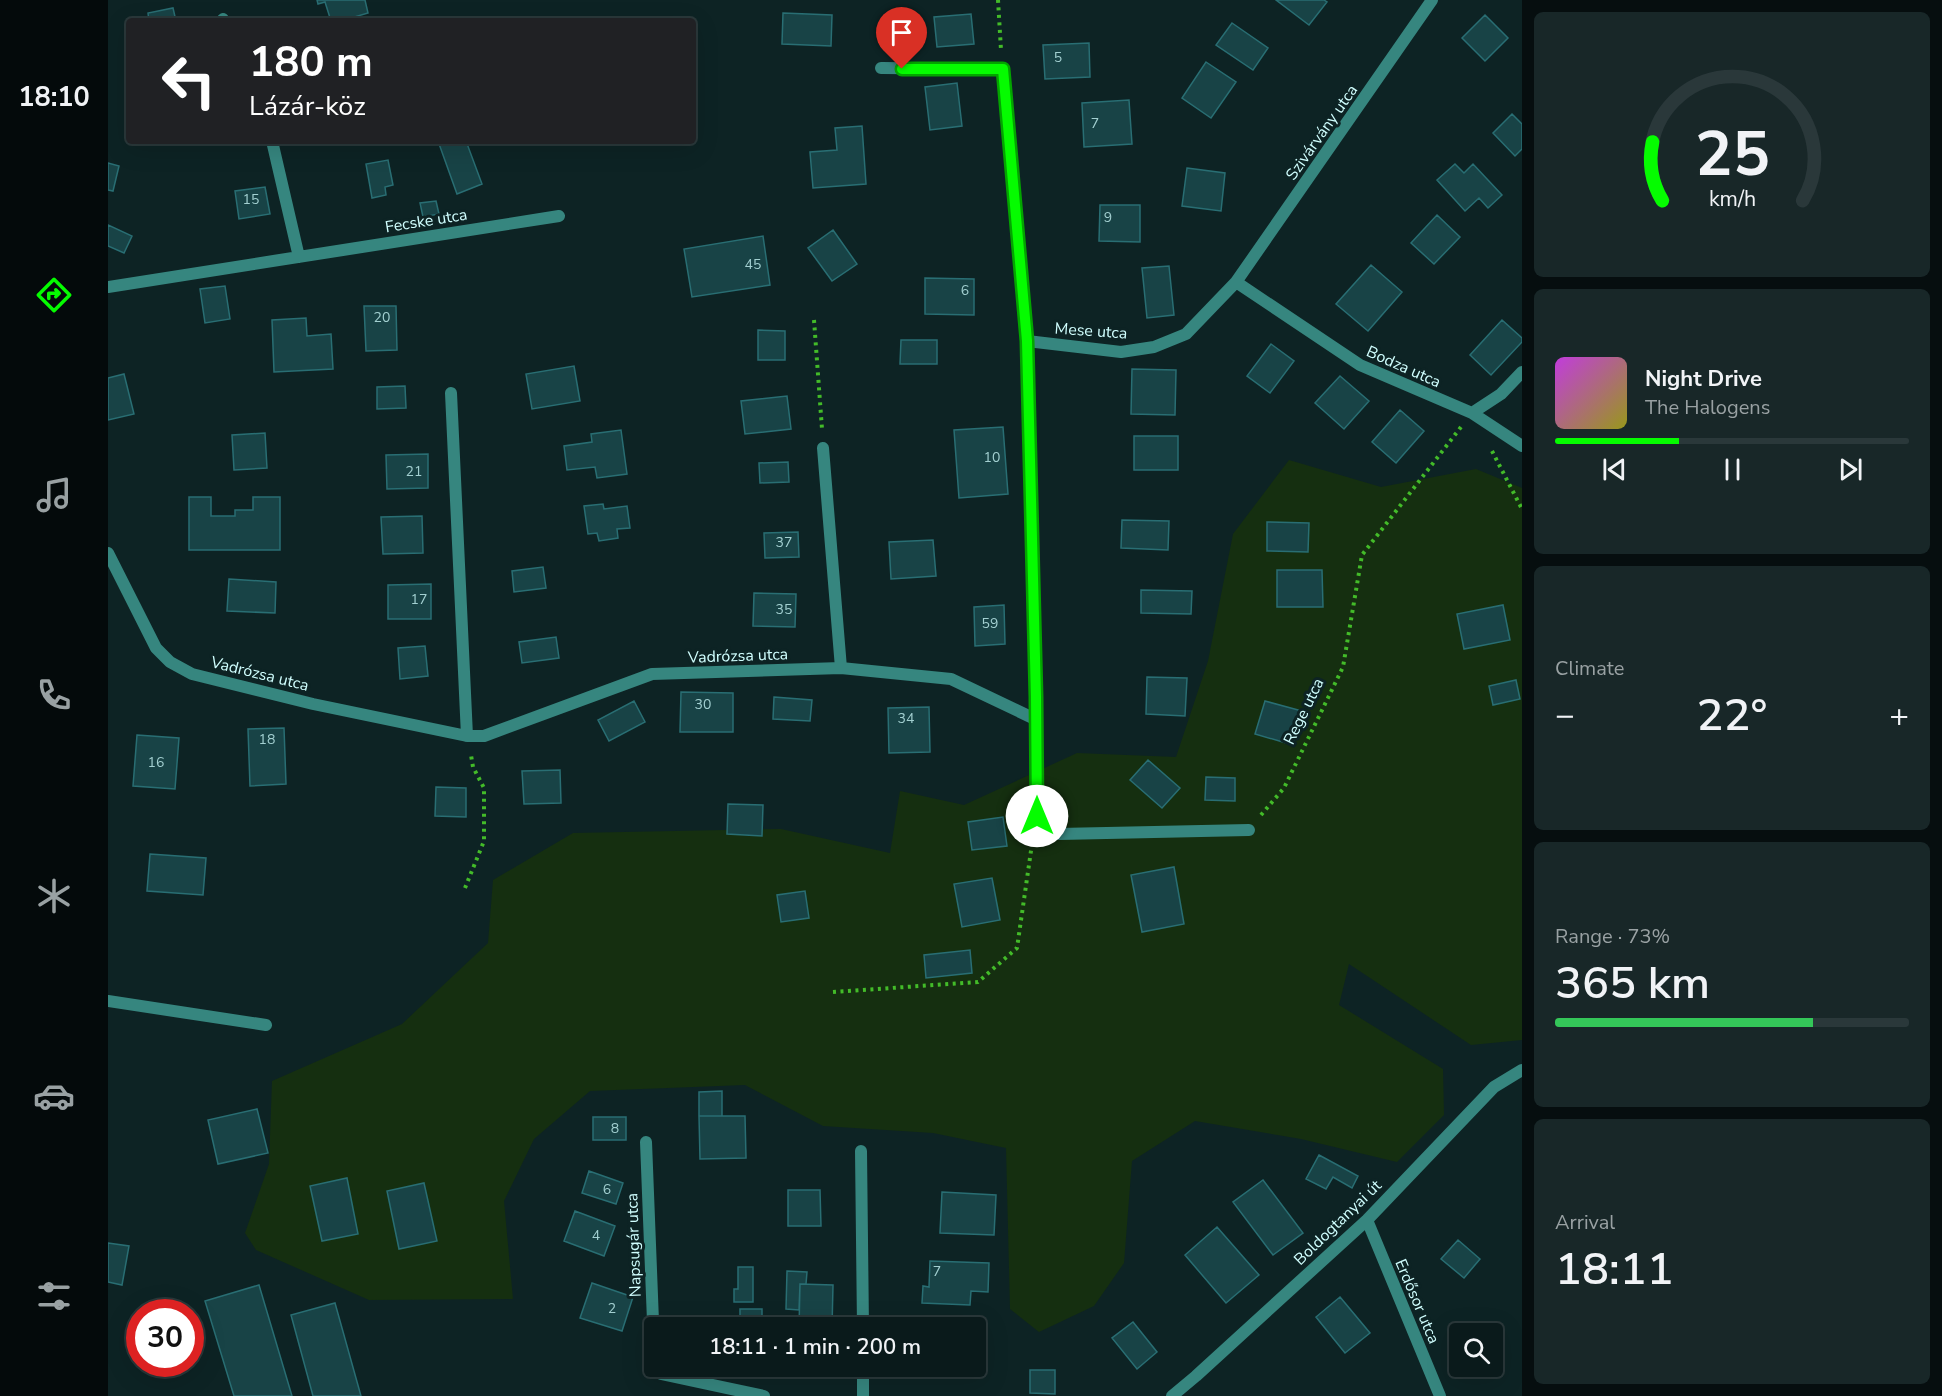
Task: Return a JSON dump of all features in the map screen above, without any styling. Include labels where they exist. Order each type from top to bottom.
[{"type":"street","name":"Szivárvány utca","points":[[1236,282],[1432,0]]},
{"type":"street","points":[[881,68],[1003,69],[1027,341],[1037,816],[1059,834],[1249,830]]},
{"type":"street","points":[[273,144],[299,257]]},
{"type":"street","name":"Fecske utca","points":[[108,286],[559,216]]},
{"type":"street","name":"Mese utca","points":[[1027,341],[1121,352],[1154,347],[1186,334],[1236,282]]},
{"type":"street","name":"Bodza utca","points":[[1236,282],[1360,365],[1472,413],[1522,446]]},
{"type":"street","points":[[1472,413],[1501,394],[1522,372]]},
{"type":"street","points":[[451,393],[467,736]]},
{"type":"street","points":[[823,448],[841,668]]},
{"type":"street","name":"Vadrózsa utca","points":[[108,553],[156,648],[170,662],[192,674],[313,704],[467,736],[484,736],[651,674],[841,668],[951,679],[1036,720]]},
{"type":"street","points":[[108,1001],[266,1025]]},
{"type":"street","name":"Boldogtanyai út","points":[[1172,1396],[1366,1220],[1494,1088],[1522,1070]]},
{"type":"street","name":"Napsugár utca","points":[[646,1142],[653,1317]]},
{"type":"street","points":[[861,1151],[863,1317]]},
{"type":"street","name":"Erdősor utca","points":[[1366,1220],[1440,1396]]},
{"type":"street","points":[[675,1377],[764,1396]]},
{"type":"street","points":[[863,1377],[863,1396]]},
{"type":"path","points":[[998,0],[1003,69]]},
{"type":"path","points":[[814,320],[823,448]]},
{"type":"path","points":[[1472,413],[1522,509]]},
{"type":"path","name":"Rege utca","points":[[1249,830],[1284,788],[1343,667],[1362,555],[1472,413]]},
{"type":"path","points":[[465,888],[484,841],[484,788],[473,767],[467,736]]},
{"type":"path","points":[[834,992],[978,982],[1017,948],[1037,816]]},
{"type":"green space","points":[[1289,460],[1381,487],[1476,469],[1522,488],[1522,1040],[1471,1045],[1349,964],[1339,1005],[1443,1069],[1444,1115],[1397,1162],[1301,1139],[1195,1121],[1132,1161],[1124,1263],[1094,1306],[1039,1332],[1010,1309],[1006,1148],[933,1133],[823,1126],[745,1085],[590,1091],[534,1139],[504,1201],[513,1299],[369,1300],[256,1250],[245,1233],[269,1164],[272,1081],[402,1024],[488,943],[493,880],[573,833],[781,829],[890,853],[900,791],[964,805],[1077,753],[1176,757],[1208,661],[1233,534]]},
{"type":"building","points":[[317,0],[365,0],[368,13],[351,18],[330,18],[325,2],[318,4]]},
{"type":"building","points":[[1276,0],[1324,0],[1327,2],[1309,25]]},
{"type":"building","points":[[173,8],[175,18],[149,18],[148,13]]},
{"type":"building","points":[[783,13],[832,15],[831,46],[782,44]]},
{"type":"building","points":[[971,14],[974,44],[937,47],[934,17]]},
{"type":"building","points":[[1485,15],[1508,38],[1485,61],[1462,38]]},
{"type":"building","points":[[1232,23],[1268,48],[1253,70],[1216,45]]},
{"type":"building","points":[[1089,43],[1090,77],[1045,79],[1043,45]]},
{"type":"building","points":[[1206,62],[1236,82],[1211,118],[1182,98]]},
{"type":"building","points":[[957,83],[962,126],[930,130],[925,87]]},
{"type":"building","points":[[1129,100],[1132,144],[1084,147],[1082,103]]},
{"type":"building","points":[[1512,114],[1522,124],[1522,149],[1515,156],[1493,133]]},
{"type":"building","points":[[862,126],[866,184],[813,188],[810,152],[837,150],[835,128]]},
{"type":"building","points":[[439,144],[467,144],[482,184],[457,194]]},
{"type":"building","points":[[388,160],[393,185],[385,187],[386,195],[372,198],[366,164]]},
{"type":"building","points":[[108,163],[119,166],[113,191],[108,190]]},
{"type":"building","points":[[1455,164],[1464,173],[1473,164],[1502,195],[1488,208],[1479,198],[1465,211],[1437,180]]},
{"type":"building","points":[[1187,168],[1225,173],[1221,211],[1182,206]]},
{"type":"building","points":[[265,187],[270,214],[239,219],[235,191]]},
{"type":"building","points":[[436,201],[439,214],[423,217],[420,203]]},
{"type":"building","points":[[1100,205],[1140,205],[1140,242],[1099,241]]},
{"type":"building","points":[[1437,215],[1460,237],[1434,264],[1411,243]]},
{"type":"building","points":[[108,225],[132,236],[124,253],[108,246]]},
{"type":"building","points":[[833,230],[857,264],[832,281],[808,248]]},
{"type":"building","points":[[763,236],[770,285],[692,297],[684,249]]},
{"type":"building","points":[[1371,265],[1402,292],[1368,331],[1336,304]]},
{"type":"building","points":[[1169,266],[1174,315],[1147,318],[1142,268]]},
{"type":"building","points":[[925,278],[974,279],[974,315],[925,314]]},
{"type":"building","points":[[225,286],[230,319],[205,323],[200,289]]},
{"type":"building","points":[[364,306],[396,306],[397,350],[366,351]]},
{"type":"building","points":[[306,318],[307,336],[331,334],[333,369],[274,372],[272,320]]},
{"type":"building","points":[[1502,320],[1522,338],[1522,342],[1491,375],[1470,355]]},
{"type":"building","points":[[758,330],[785,331],[785,360],[758,360]]},
{"type":"building","points":[[901,340],[937,340],[937,364],[900,364]]},
{"type":"building","points":[[1271,344],[1294,361],[1270,393],[1247,376]]},
{"type":"building","points":[[574,366],[580,401],[532,409],[526,374]]},
{"type":"building","points":[[1132,369],[1176,370],[1175,415],[1131,414]]},
{"type":"building","points":[[124,374],[134,414],[108,420],[108,378]]},
{"type":"building","points":[[1340,376],[1369,401],[1344,429],[1315,403]]},
{"type":"building","points":[[405,386],[406,408],[377,409],[377,387]]},
{"type":"building","points":[[787,396],[791,429],[745,434],[741,401]]},
{"type":"building","points":[[1400,410],[1424,431],[1396,463],[1372,442]]},
{"type":"building","points":[[1003,427],[1008,494],[959,498],[954,430]]},
{"type":"building","points":[[621,430],[627,474],[597,478],[595,467],[567,470],[564,446],[592,442],[591,434]]},
{"type":"building","points":[[265,433],[267,468],[234,470],[232,435]]},
{"type":"building","points":[[1134,436],[1178,436],[1178,470],[1134,470]]},
{"type":"building","points":[[428,454],[428,488],[387,489],[386,455]]},
{"type":"building","points":[[788,462],[789,482],[760,483],[759,463]]},
{"type":"building","points":[[189,497],[211,497],[211,516],[235,516],[235,510],[253,510],[253,497],[280,497],[280,550],[189,550]]},
{"type":"building","points":[[603,504],[604,509],[627,506],[630,528],[617,529],[618,538],[599,541],[597,533],[588,534],[584,506]]},
{"type":"building","points":[[422,516],[423,553],[383,554],[381,517]]},
{"type":"building","points":[[1122,520],[1169,521],[1168,550],[1121,548]]},
{"type":"building","points":[[1267,522],[1309,523],[1308,552],[1267,551]]},
{"type":"building","points":[[798,532],[799,557],[765,558],[764,533]]},
{"type":"building","points":[[933,540],[936,576],[891,579],[889,542]]},
{"type":"building","points":[[543,567],[546,588],[514,592],[512,571]]},
{"type":"building","points":[[1277,570],[1322,570],[1323,607],[1277,607]]},
{"type":"building","points":[[229,579],[276,582],[275,613],[227,611]]},
{"type":"building","points":[[431,584],[431,619],[388,619],[388,585]]},
{"type":"building","points":[[1141,590],[1192,591],[1191,614],[1141,613]]},
{"type":"building","points":[[754,593],[796,594],[795,627],[753,626]]},
{"type":"building","points":[[1004,605],[1005,644],[975,646],[974,607]]},
{"type":"building","points":[[1503,605],[1510,640],[1464,649],[1457,614]]},
{"type":"building","points":[[556,637],[559,658],[522,663],[519,642]]},
{"type":"building","points":[[425,646],[428,676],[400,679],[398,648]]},
{"type":"building","points":[[1147,677],[1187,678],[1185,716],[1146,714]]},
{"type":"building","points":[[1516,680],[1520,699],[1493,705],[1489,686]]},
{"type":"building","points":[[681,692],[733,693],[733,732],[680,732]]},
{"type":"building","points":[[774,697],[812,700],[810,721],[773,719]]},
{"type":"building","points":[[634,701],[645,722],[609,741],[598,720]]},
{"type":"building","points":[[1265,701],[1302,711],[1293,745],[1255,734]]},
{"type":"building","points":[[929,707],[930,752],[889,753],[888,708]]},
{"type":"building","points":[[284,728],[286,784],[250,786],[248,729]]},
{"type":"building","points":[[137,735],[179,738],[175,789],[133,786]]},
{"type":"building","points":[[1148,760],[1180,788],[1162,808],[1130,780]]},
{"type":"building","points":[[560,770],[561,803],[524,804],[522,771]]},
{"type":"building","points":[[1206,777],[1235,778],[1235,801],[1205,800]]},
{"type":"building","points":[[436,787],[466,788],[466,817],[435,816]]},
{"type":"building","points":[[728,804],[763,805],[762,836],[727,834]]},
{"type":"building","points":[[1003,817],[1007,846],[972,850],[968,822]]},
{"type":"building","points":[[150,854],[206,858],[203,895],[147,891]]},
{"type":"building","points":[[1174,867],[1184,924],[1142,932],[1131,875]]},
{"type":"building","points":[[992,878],[1000,920],[962,927],[954,884]]},
{"type":"building","points":[[805,891],[809,918],[781,922],[777,895]]},
{"type":"building","points":[[970,950],[972,973],[926,978],[924,955]]},
{"type":"building","points":[[722,1091],[722,1116],[699,1116],[699,1092]]},
{"type":"building","points":[[257,1109],[268,1153],[218,1164],[208,1120]]},
{"type":"building","points":[[699,1116],[745,1116],[746,1158],[700,1159]]},
{"type":"building","points":[[593,1117],[626,1117],[626,1140],[593,1140]]},
{"type":"building","points":[[1319,1155],[1358,1176],[1352,1188],[1333,1177],[1326,1189],[1306,1179]]},
{"type":"building","points":[[589,1171],[623,1183],[616,1204],[582,1193]]},
{"type":"building","points":[[347,1178],[358,1234],[322,1241],[310,1186]]},
{"type":"building","points":[[1263,1180],[1303,1233],[1273,1255],[1233,1202]]},
{"type":"building","points":[[424,1183],[437,1241],[399,1249],[387,1191]]},
{"type":"building","points":[[788,1190],[820,1190],[821,1226],[788,1226]]},
{"type":"building","points":[[942,1192],[996,1195],[994,1235],[940,1233]]},
{"type":"building","points":[[575,1211],[615,1226],[604,1256],[564,1241]]},
{"type":"building","points":[[1217,1227],[1259,1275],[1226,1303],[1185,1255]]},
{"type":"building","points":[[1458,1240],[1480,1259],[1464,1278],[1441,1259]]},
{"type":"building","points":[[108,1243],[129,1246],[122,1285],[108,1282]]},
{"type":"building","points":[[930,1261],[989,1263],[988,1292],[971,1291],[970,1305],[922,1303],[923,1286],[929,1287]]},
{"type":"building","points":[[738,1267],[753,1267],[753,1302],[734,1302],[734,1289],[738,1289]]},
{"type":"building","points":[[787,1271],[807,1272],[806,1284],[800,1284],[799,1310],[786,1309]]},
{"type":"building","points":[[592,1283],[633,1297],[622,1331],[580,1318]]},
{"type":"building","points":[[800,1284],[833,1285],[832,1317],[799,1317]]},
{"type":"building","points":[[259,1285],[292,1396],[234,1396],[205,1301]]},
{"type":"building","points":[[1340,1297],[1370,1333],[1345,1353],[1316,1317]]},
{"type":"building","points":[[335,1303],[361,1396],[313,1396],[291,1315]]},
{"type":"building","points":[[740,1309],[762,1309],[762,1317],[740,1317]]},
{"type":"building","points":[[1133,1322],[1157,1352],[1137,1369],[1112,1338]]},
{"type":"building","points":[[1030,1370],[1055,1370],[1055,1394],[1030,1393]]},
{"type":"route","points":[[902,69],[1003,69],[1027,341],[1037,816]]}]
